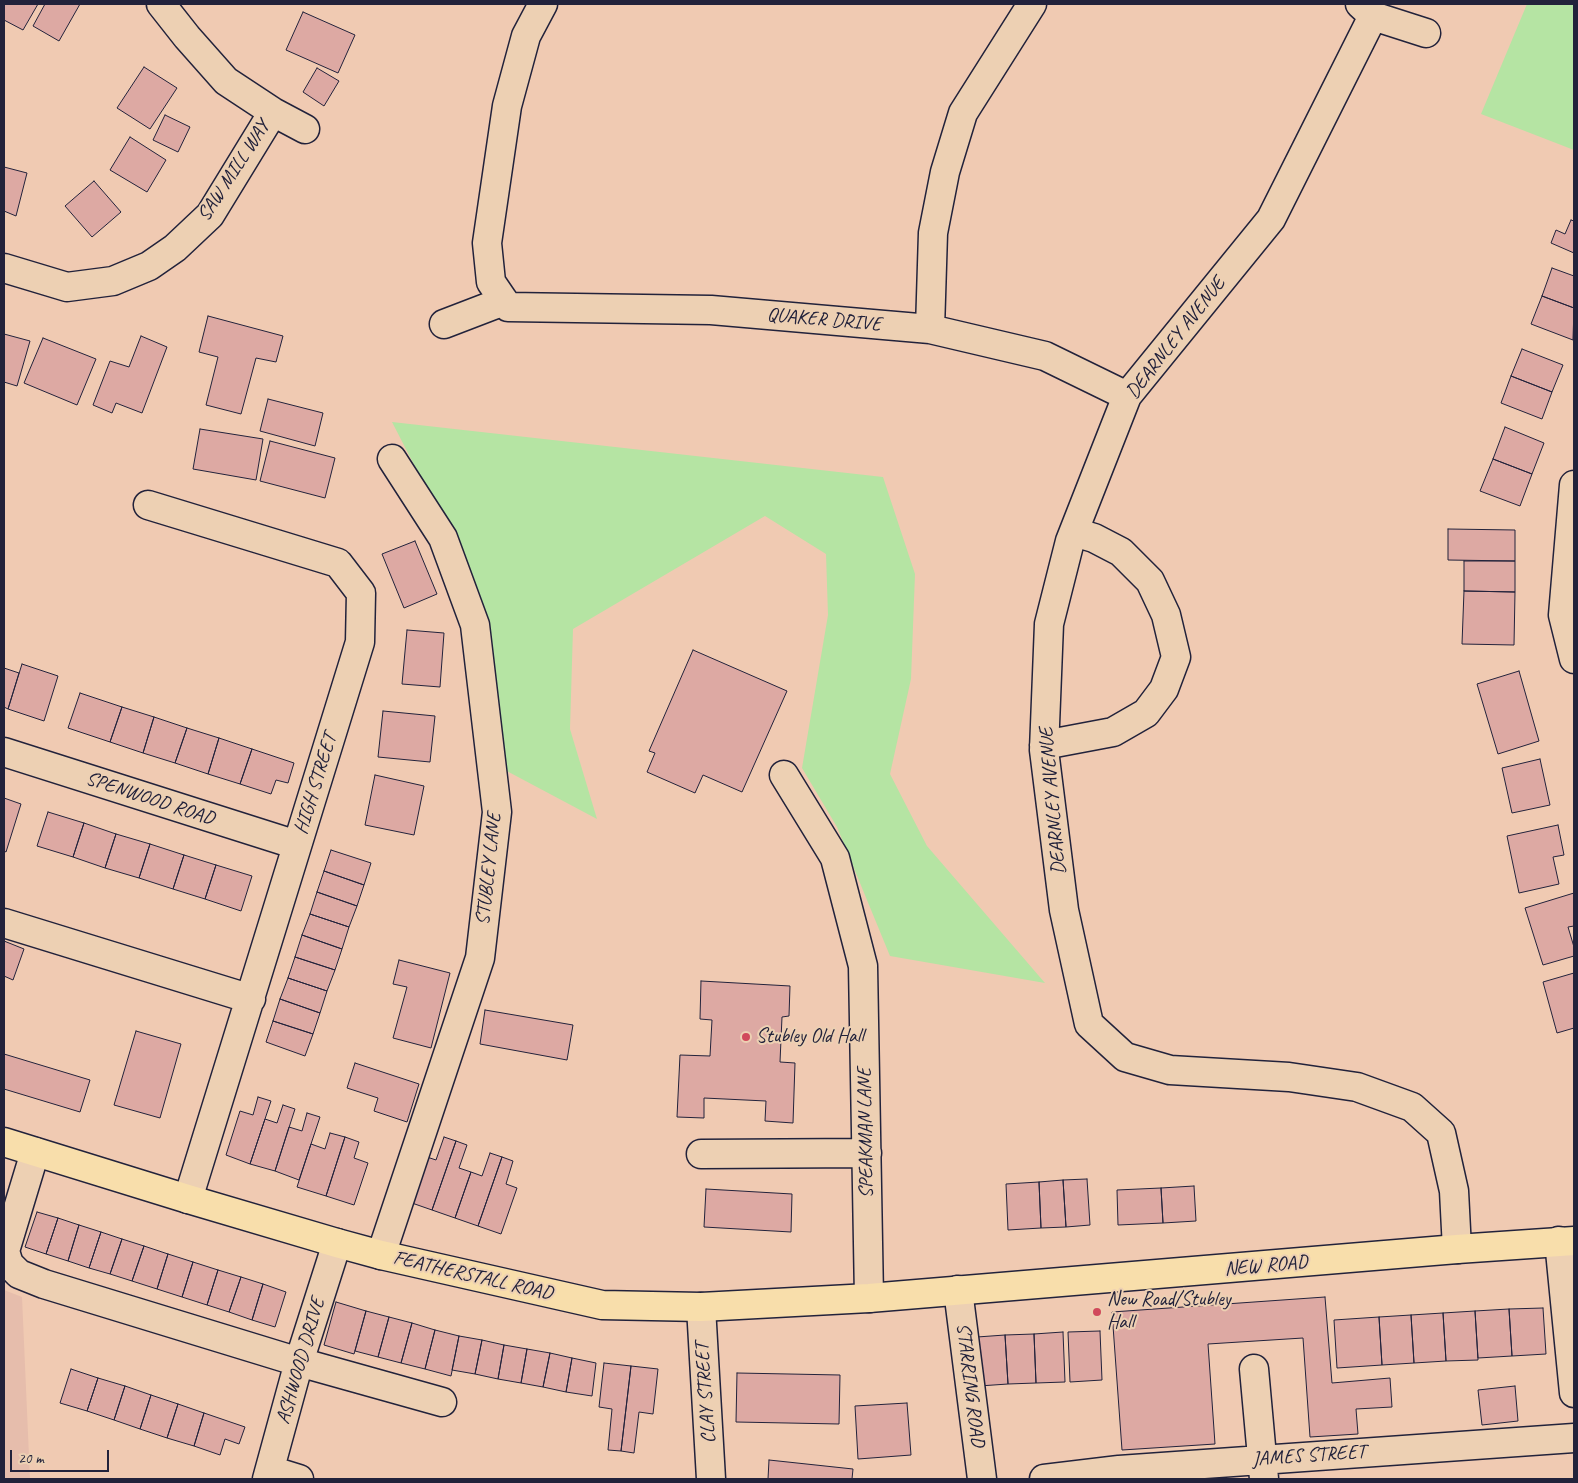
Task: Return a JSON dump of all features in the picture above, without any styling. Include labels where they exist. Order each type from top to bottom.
[{"type":"highway","name":"FEATHERSTALL ROAD","points":[[4,1142],[188,1199],[381,1255],[602,1305],[701,1307],[869,1298],[958,1290]]},
{"type":"highway","name":"NEW ROAD","points":[[958,1290],[1116,1279],[1567,1241]]},
{"type":"street","points":[[161,4],[187,37],[226,80],[273,112],[306,129]]},
{"type":"street","points":[[444,324],[506,304],[491,282],[487,243],[507,106],[526,36],[543,4]]},
{"type":"street","points":[[930,329],[933,233],[945,172],[963,113],[1032,4]]},
{"type":"street","points":[[1366,10],[1426,33]]},
{"type":"street","name":"DEARNLEY AVENUE","points":[[1366,10],[1271,218],[1127,396],[1070,541],[1050,624],[1044,744],[1064,910],[1090,1024],[1125,1057],[1170,1070],[1289,1077],[1357,1086],[1412,1107],[1441,1133],[1454,1191],[1457,1249]]},
{"type":"street","name":"SAW MILL WAY","points":[[4,268],[66,287],[113,281],[149,266],[174,248],[210,215],[273,112]]},
{"type":"street","name":"QUAKER DRIVE","points":[[506,304],[711,310],[930,329],[1046,356],[1127,396]]},
{"type":"street","name":"STUBLEY LANE","points":[[381,1255],[480,958],[497,812],[475,626],[443,538],[392,459]]},
{"type":"street","points":[[1574,485],[1563,614],[1574,658]]},
{"type":"street","name":"HIGH STREET","points":[[148,505],[338,563],[361,594],[360,642],[188,1199]]},
{"type":"street","points":[[1044,744],[1113,732],[1146,713],[1164,689],[1176,657],[1166,615],[1150,581],[1121,552],[1094,538],[1074,532]]},
{"type":"street","name":"SPENWOOD ROAD","points":[[4,752],[297,845]]},
{"type":"street","name":"SPEAKMAN LANE","points":[[784,775],[836,858],[863,966],[869,1298]]},
{"type":"street","points":[[4,923],[251,1000]]},
{"type":"street","points":[[35,1152],[5,1250],[6,1264],[19,1274],[44,1284],[300,1362],[442,1402]]},
{"type":"street","points":[[701,1154],[867,1153]]},
{"type":"street","points":[[1567,1241],[1574,1393]]},
{"type":"street","name":"ASHWOOD DRIVE","points":[[268,1475],[300,1362],[337,1243]]},
{"type":"street","name":"STARRING ROAD","points":[[958,1290],[982,1479]]},
{"type":"street","name":"CLAY STREET","points":[[701,1307],[711,1479]]},
{"type":"street","points":[[1254,1369],[1263,1470]]},
{"type":"street","name":"JAMES STREET","points":[[1044,1479],[1119,1470],[1263,1470],[1574,1438]]},
{"type":"street","points":[[268,1475],[299,1479]]},
{"type":"shaded area","points":[[4,1290],[22,1297],[30,1479],[4,1479]]},
{"type":"green space","points":[[1527,4],[1574,4],[1574,150],[1481,114]]},
{"type":"green space","points":[[392,422],[883,477],[915,574],[911,679],[890,774],[927,846],[1045,983],[890,956],[837,827],[802,768],[828,615],[826,554],[765,516],[573,629],[570,729],[597,819],[503,769],[444,523]]},
{"type":"building","points":[[4,4],[38,4],[23,30],[4,20]]},
{"type":"building","points":[[45,4],[80,4],[59,41],[33,26]]},
{"type":"building","points":[[303,12],[355,35],[338,73],[286,50]]},
{"type":"building","points":[[144,67],[177,88],[150,129],[117,108]]},
{"type":"building","points":[[317,68],[339,81],[324,106],[303,92]]},
{"type":"building","points":[[165,115],[190,127],[178,152],[153,140]]},
{"type":"building","points":[[130,137],[166,160],[147,192],[110,170]]},
{"type":"building","points":[[4,167],[27,173],[16,216],[4,211]]},
{"type":"building","points":[[94,181],[121,212],[92,237],[65,206]]},
{"type":"building","points":[[1571,220],[1574,221],[1574,253],[1551,243],[1556,230],[1565,234]]},
{"type":"building","points":[[1552,268],[1574,276],[1574,308],[1542,296]]},
{"type":"building","points":[[1542,296],[1574,308],[1573,340],[1531,324]]},
{"type":"building","points":[[208,316],[283,336],[276,362],[256,358],[241,414],[206,405],[218,357],[199,352]]},
{"type":"building","points":[[4,334],[30,341],[17,386],[4,382]]},
{"type":"building","points":[[141,336],[167,347],[142,413],[116,403],[112,413],[93,405],[110,361],[129,367]]},
{"type":"building","points":[[43,338],[96,359],[77,405],[24,383]]},
{"type":"building","points":[[1522,349],[1563,365],[1552,392],[1511,376]]},
{"type":"building","points":[[1511,376],[1552,392],[1542,419],[1501,403]]},
{"type":"building","points":[[268,399],[323,413],[315,446],[260,431]]},
{"type":"building","points":[[1505,427],[1544,443],[1532,474],[1493,459]]},
{"type":"building","points":[[200,429],[263,439],[256,480],[193,469]]},
{"type":"building","points":[[270,441],[335,458],[325,498],[260,481]]},
{"type":"building","points":[[1493,459],[1532,474],[1520,506],[1480,491]]},
{"type":"building","points":[[1448,529],[1515,530],[1515,561],[1448,560]]},
{"type":"building","points":[[415,541],[437,594],[404,608],[382,554]]},
{"type":"building","points":[[1464,561],[1515,561],[1515,592],[1464,591]]},
{"type":"building","points":[[1464,591],[1515,592],[1514,645],[1462,644]]},
{"type":"building","points":[[407,630],[444,633],[440,687],[402,684]]},
{"type":"building","points":[[693,650],[787,691],[742,792],[703,775],[695,793],[647,772],[655,753],[649,751]]},
{"type":"building","points":[[22,664],[58,676],[44,721],[8,709]]},
{"type":"building","points":[[4,668],[19,673],[8,709],[4,707]]},
{"type":"building","points":[[1519,671],[1539,741],[1498,754],[1477,684]]},
{"type":"building","points":[[80,693],[122,707],[110,742],[68,728]]},
{"type":"building","points":[[122,707],[154,717],[143,753],[110,742]]},
{"type":"building","points":[[383,711],[435,716],[430,762],[378,757]]},
{"type":"building","points":[[154,717],[187,728],[175,763],[143,753]]},
{"type":"building","points":[[187,728],[219,738],[208,774],[175,763]]},
{"type":"building","points":[[219,738],[252,749],[240,784],[208,774]]},
{"type":"building","points":[[252,749],[294,763],[288,783],[276,780],[271,794],[240,784]]},
{"type":"building","points":[[1540,759],[1550,805],[1512,813],[1502,768]]},
{"type":"building","points":[[375,775],[424,786],[414,835],[365,825]]},
{"type":"building","points":[[4,798],[21,804],[6,852],[4,851]]},
{"type":"building","points":[[48,812],[84,823],[73,857],[37,846]]},
{"type":"building","points":[[84,823],[116,834],[105,868],[73,857]]},
{"type":"building","points":[[1558,825],[1564,855],[1553,857],[1559,884],[1519,893],[1507,836]]},
{"type":"building","points":[[116,834],[150,844],[139,878],[105,868]]},
{"type":"building","points":[[150,844],[184,855],[173,889],[139,878]]},
{"type":"building","points":[[331,850],[371,863],[364,885],[324,871]]},
{"type":"building","points":[[184,855],[216,865],[205,899],[173,889]]},
{"type":"building","points":[[216,865],[252,876],[241,911],[205,899]]},
{"type":"building","points":[[324,871],[364,885],[357,906],[317,892]]},
{"type":"building","points":[[317,892],[357,906],[349,927],[310,914]]},
{"type":"building","points":[[1574,893],[1574,926],[1568,927],[1574,947],[1574,956],[1543,965],[1525,908]]},
{"type":"building","points":[[310,914],[349,927],[342,949],[302,935]]},
{"type":"building","points":[[302,935],[342,949],[335,970],[295,957]]},
{"type":"building","points":[[4,941],[24,949],[13,980],[4,976]]},
{"type":"building","points":[[295,957],[335,970],[327,991],[288,978]]},
{"type":"building","points":[[399,960],[450,973],[431,1048],[393,1038],[407,987],[393,984]]},
{"type":"building","points":[[1574,973],[1574,1028],[1557,1033],[1543,982]]},
{"type":"building","points":[[288,978],[327,991],[320,1013],[280,999]]},
{"type":"building","name":"Stubley Old Hall","points":[[701,981],[790,986],[789,1016],[782,1017],[780,1062],[795,1063],[793,1123],[765,1121],[766,1101],[704,1098],[704,1118],[677,1117],[680,1055],[710,1056],[712,1020],[700,1019]]},
{"type":"building","points":[[280,999],[320,1013],[313,1034],[273,1021]]},
{"type":"building","points":[[485,1010],[573,1025],[567,1060],[480,1044]]},
{"type":"building","points":[[273,1021],[313,1034],[305,1056],[266,1042]]},
{"type":"building","points":[[136,1031],[181,1044],[160,1118],[114,1105]]},
{"type":"building","points":[[4,1054],[90,1080],[80,1112],[4,1089]]},
{"type":"building","points":[[355,1063],[419,1084],[407,1122],[374,1111],[378,1098],[347,1088]]},
{"type":"building","points":[[258,1097],[271,1101],[250,1164],[226,1155],[240,1111],[253,1115]]},
{"type":"building","points":[[283,1105],[295,1109],[275,1171],[250,1164],[265,1119],[277,1123]]},
{"type":"building","points":[[307,1113],[320,1117],[299,1180],[275,1171],[289,1127],[302,1131]]},
{"type":"building","points":[[330,1133],[345,1137],[326,1196],[297,1187],[311,1144],[325,1149]]},
{"type":"building","points":[[345,1137],[359,1142],[354,1158],[368,1163],[354,1205],[326,1196]]},
{"type":"building","points":[[444,1137],[456,1141],[432,1210],[409,1202],[424,1156],[436,1160]]},
{"type":"building","points":[[456,1141],[467,1145],[459,1168],[471,1172],[455,1218],[432,1210]]},
{"type":"building","points":[[490,1153],[502,1157],[478,1226],[455,1218],[471,1172],[482,1176]]},
{"type":"building","points":[[502,1157],[513,1161],[506,1184],[517,1188],[501,1234],[478,1226]]},
{"type":"building","points":[[1087,1179],[1090,1225],[1066,1227],[1063,1180]]},
{"type":"building","points":[[1063,1180],[1066,1227],[1041,1228],[1039,1182]]},
{"type":"building","points":[[1039,1182],[1041,1228],[1008,1230],[1006,1184]]},
{"type":"building","points":[[1194,1186],[1196,1221],[1163,1223],[1161,1188]]},
{"type":"building","points":[[1161,1188],[1163,1223],[1118,1225],[1117,1190]]},
{"type":"building","points":[[706,1189],[792,1194],[791,1232],[704,1227]]},
{"type":"building","points":[[37,1212],[58,1218],[46,1254],[25,1247]]},
{"type":"building","points":[[58,1218],[79,1225],[68,1261],[46,1254]]},
{"type":"building","points":[[79,1225],[101,1232],[89,1268],[68,1261]]},
{"type":"building","points":[[101,1232],[122,1239],[110,1274],[89,1268]]},
{"type":"building","points":[[122,1239],[144,1246],[132,1281],[110,1274]]},
{"type":"building","points":[[144,1246],[168,1254],[157,1289],[132,1281]]},
{"type":"building","points":[[168,1254],[193,1262],[182,1297],[157,1289]]},
{"type":"building","points":[[193,1262],[218,1270],[207,1305],[182,1297]]},
{"type":"building","points":[[218,1270],[241,1277],[229,1312],[207,1305]]},
{"type":"building","points":[[241,1277],[263,1284],[252,1320],[229,1312]]},
{"type":"building","points":[[263,1284],[286,1292],[275,1327],[252,1320]]},
{"type":"building","points":[[1325,1297],[1332,1383],[1390,1378],[1392,1407],[1356,1409],[1358,1434],[1310,1437],[1303,1338],[1208,1344],[1215,1444],[1122,1450],[1112,1312]]},
{"type":"building","points":[[336,1302],[366,1311],[354,1354],[324,1345]]},
{"type":"building","points":[[1543,1308],[1546,1354],[1512,1356],[1509,1309]]},
{"type":"building","points":[[1509,1309],[1512,1356],[1478,1358],[1475,1311]]},
{"type":"building","points":[[366,1311],[389,1317],[378,1357],[355,1351]]},
{"type":"building","points":[[1475,1311],[1478,1360],[1446,1361],[1443,1313]]},
{"type":"building","points":[[1443,1313],[1446,1361],[1414,1363],[1411,1315]]},
{"type":"building","points":[[1411,1315],[1414,1363],[1382,1365],[1379,1317]]},
{"type":"building","points":[[389,1317],[412,1323],[401,1363],[378,1357]]},
{"type":"building","points":[[1379,1317],[1382,1365],[1337,1368],[1334,1320]]},
{"type":"building","points":[[412,1323],[435,1330],[425,1369],[401,1363]]},
{"type":"building","points":[[435,1330],[459,1336],[451,1376],[425,1369]]},
{"type":"building","points":[[1100,1331],[1102,1380],[1070,1382],[1068,1332]]},
{"type":"building","points":[[1063,1332],[1065,1382],[1036,1383],[1034,1334]]},
{"type":"building","points":[[1034,1334],[1036,1383],[1008,1384],[1005,1335]]},
{"type":"building","points":[[1005,1335],[1008,1384],[979,1386],[977,1337]]},
{"type":"building","points":[[459,1336],[482,1340],[475,1374],[452,1370]]},
{"type":"building","points":[[482,1340],[504,1345],[498,1379],[475,1374]]},
{"type":"building","points":[[504,1345],[527,1349],[521,1383],[498,1379]]},
{"type":"building","points":[[527,1349],[550,1353],[543,1387],[521,1383]]},
{"type":"building","points":[[550,1353],[572,1358],[566,1392],[543,1387]]},
{"type":"building","points":[[572,1358],[596,1363],[592,1396],[566,1392]]},
{"type":"building","points":[[604,1363],[631,1366],[621,1451],[608,1450],[612,1409],[599,1407]]},
{"type":"building","points":[[631,1366],[658,1369],[653,1414],[639,1412],[634,1453],[621,1451]]},
{"type":"building","points":[[71,1369],[98,1378],[87,1411],[60,1403]]},
{"type":"building","points":[[737,1373],[840,1375],[839,1424],[736,1422]]},
{"type":"building","points":[[98,1378],[125,1386],[114,1420],[87,1411]]},
{"type":"building","points":[[125,1386],[151,1395],[140,1429],[114,1420]]},
{"type":"building","points":[[1515,1386],[1518,1421],[1482,1425],[1478,1390]]},
{"type":"building","points":[[151,1395],[178,1404],[167,1438],[140,1429]]},
{"type":"building","points":[[907,1403],[911,1455],[858,1459],[855,1406]]},
{"type":"building","points":[[178,1404],[204,1413],[194,1446],[167,1438]]},
{"type":"building","points":[[204,1413],[245,1427],[239,1444],[225,1439],[220,1455],[194,1446]]},
{"type":"building","points":[[769,1460],[853,1469],[852,1479],[768,1479]]},
{"type":"place","name":"Stubley Old Hall","points":[[746,1037]]},
{"type":"place","name":"New Road/Stubley Hall","points":[[1097,1312]]}]
